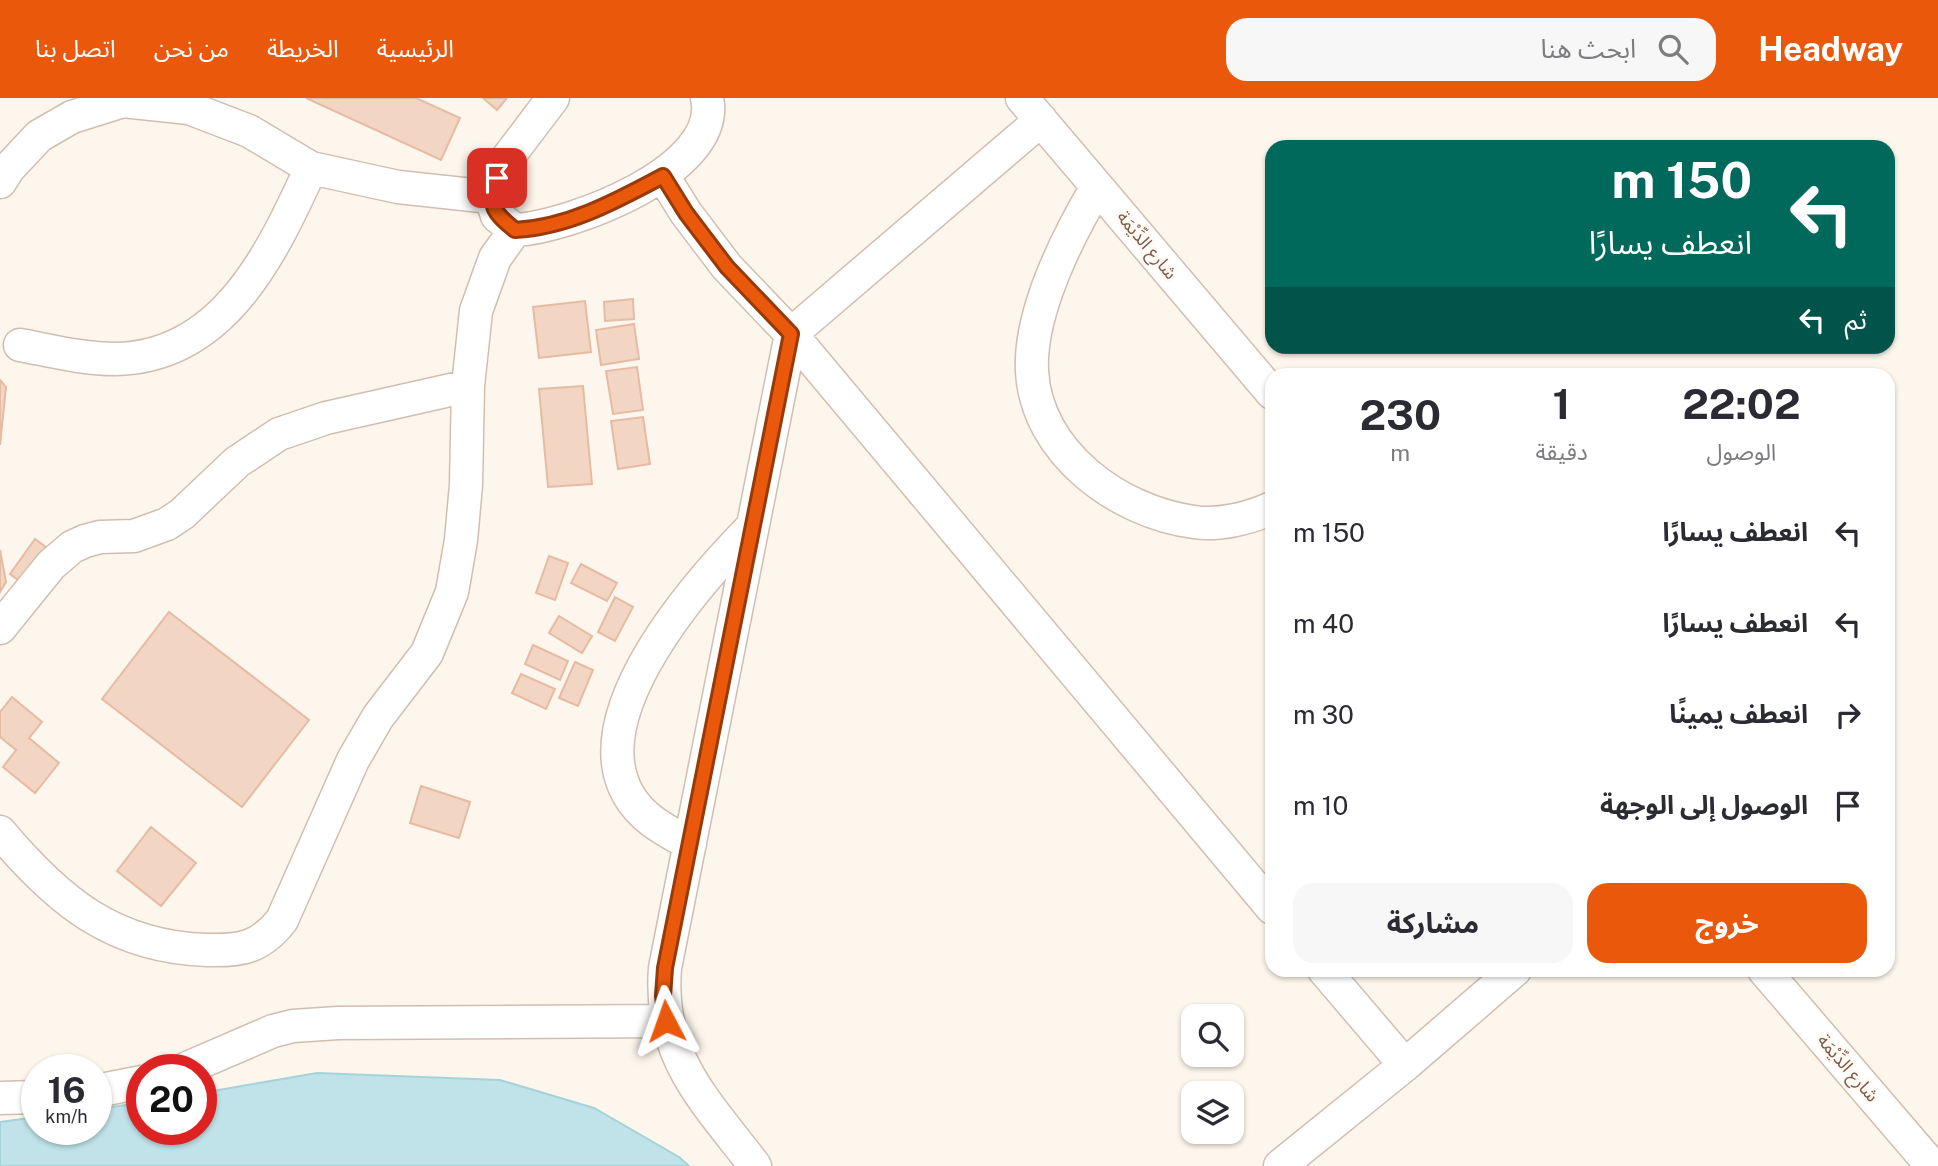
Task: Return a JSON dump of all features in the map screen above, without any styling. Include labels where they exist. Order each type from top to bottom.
[{"type":"lane","points":[[553,98],[506,160],[491,197],[498,216],[515,230],[555,225],[611,204],[663,176],[694,144],[703,130],[713,101]]},
{"type":"lane","points":[[0,182],[38,136],[72,117],[123,100],[189,108],[249,131],[311,168],[398,187],[491,197]]},
{"type":"lane","points":[[755,1166],[685,1070],[666,1021],[663,996],[665,968],[791,334],[1031,109]]},
{"type":"lane","name":"شارع الدِّيْمَة","points":[[1031,109],[1265,385]]},
{"type":"lane","points":[[20,345],[81,357],[118,359],[160,351],[186,342],[212,324],[263,263],[311,168]]},
{"type":"lane","points":[[663,176],[692,221],[727,267],[791,334],[1265,900]]},
{"type":"lane","points":[[1097,187],[1065,245],[1046,295],[1037,332],[1032,368],[1034,389],[1039,410],[1048,428],[1060,446],[1097,482],[1119,496],[1170,518],[1197,523],[1219,522],[1265,510]]},
{"type":"lane","points":[[0,832],[32,868],[77,907],[100,923],[126,935],[149,943],[231,950],[246,948],[273,932],[282,919],[353,760],[378,717],[427,653],[452,592],[461,540],[466,485],[468,386],[476,311],[495,258],[515,230]]},
{"type":"lane","points":[[0,628],[51,565],[72,547],[100,537],[134,536],[167,524],[237,462],[279,435],[326,418],[468,386]]},
{"type":"lane","points":[[690,844],[651,822],[628,793],[618,761],[619,728],[649,658],[668,626],[701,582],[752,527]]},
{"type":"lane","points":[[1330,977],[1405,1065]]},
{"type":"lane","points":[[1280,1166],[1405,1065],[1507,977]]},
{"type":"lane","name":"شارع الدِّيْمَة","points":[[1770,977],[1932,1166]]},
{"type":"lane","points":[[217,1055],[273,1031],[293,1026],[338,1023],[666,1021]]},
{"type":"lane","points":[[0,1098],[21,1097]]},
{"type":"water","points":[[317,1073],[500,1080],[594,1108],[679,1157],[689,1166],[0,1166],[0,1122],[21,1119],[21,1145],[112,1145],[112,1107],[126,1105],[126,1145],[217,1145],[217,1090]]},
{"type":"building","points":[[306,98],[416,98],[460,118],[441,160]]},
{"type":"building","points":[[483,98],[507,98],[497,110]]},
{"type":"building","points":[[633,299],[634,319],[605,321],[604,302]]},
{"type":"building","points":[[585,301],[591,352],[539,358],[533,307]]},
{"type":"building","points":[[634,324],[639,359],[601,365],[596,330]]},
{"type":"building","points":[[637,367],[643,410],[613,414],[606,371]]},
{"type":"building","points":[[0,380],[6,387],[0,445]]},
{"type":"building","points":[[583,386],[592,484],[548,487],[539,389]]},
{"type":"building","points":[[643,417],[650,464],[618,469],[611,421]]},
{"type":"building","points":[[35,539],[46,547],[21,582],[10,574]]},
{"type":"building","points":[[0,550],[6,582],[0,592]]},
{"type":"building","points":[[549,556],[568,563],[555,600],[536,593]]},
{"type":"building","points":[[581,564],[617,583],[607,601],[571,583]]},
{"type":"building","points":[[615,597],[633,607],[615,641],[598,632]]},
{"type":"building","points":[[169,612],[309,720],[242,807],[102,699]]},
{"type":"building","points":[[559,616],[592,636],[582,653],[549,633]]},
{"type":"building","points":[[533,645],[568,661],[560,680],[525,664]]},
{"type":"building","points":[[575,662],[593,670],[578,706],[559,698]]},
{"type":"building","points":[[521,674],[555,689],[546,709],[512,693]]},
{"type":"building","points":[[12,697],[42,722],[29,738],[59,763],[35,793],[3,767],[16,750],[0,737],[0,712]]},
{"type":"building","points":[[421,786],[470,802],[459,838],[410,823]]},
{"type":"building","points":[[151,827],[196,863],[161,906],[117,871]]},
{"type":"route","points":[[497,178],[491,197],[498,216],[515,230],[555,225],[611,204],[663,176],[686,213],[727,267],[791,334],[665,968],[663,996],[666,1021]]}]
